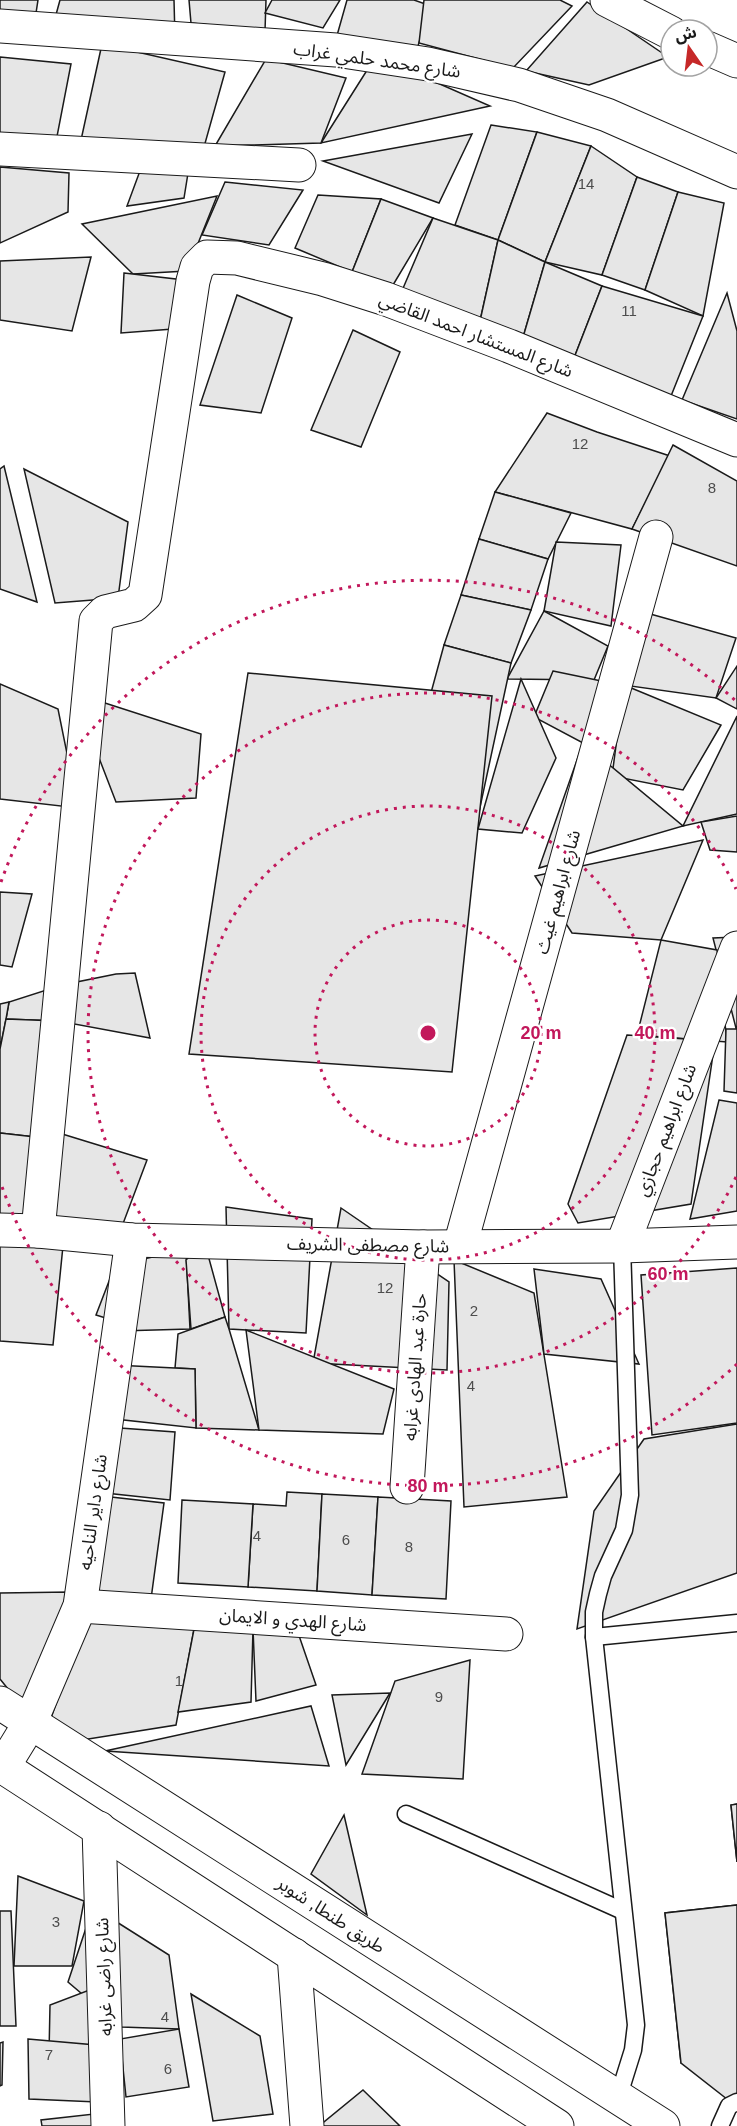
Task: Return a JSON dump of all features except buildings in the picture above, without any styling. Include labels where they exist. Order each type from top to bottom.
[{"type":"street","points":[[607,0],[659,27]]},
{"type":"street","name":"شارع محمد حلمي غراب","points":[[0,26],[336,50],[428,64],[519,85],[607,115],[737,172]]},
{"type":"street","points":[[719,53],[737,61]]},
{"type":"street","points":[[0,148],[299,165]]},
{"type":"street","name":"شارع المستشار احمد القاضي","points":[[38,1231],[96,621],[105,612],[134,605],[145,595],[197,267],[207,257],[237,258],[323,279],[386,299],[509,346],[737,440]]},
{"type":"street","name":"شارع ابراهيم غيث","points":[[460,1246],[656,537]]},
{"type":"street","name":"شارع ابراهيم حجازي","points":[[622,1246],[737,948]]},
{"type":"street","name":"شارع مصطفى الشريف","points":[[0,1230],[38,1231],[132,1240],[423,1247],[622,1246],[737,1242]]},
{"type":"street","name":"شارع داير الناحيه","points":[[2,1766],[30,1722],[80,1606],[132,1240]]},
{"type":"street","name":"حارة عبد الهادى غرابه","points":[[407,1487],[423,1247]]},
{"type":"street","name":"شارع الهدي و الايمان","points":[[80,1606],[506,1634]]},
{"type":"street","name":"طريق طنطا, شوبر","points":[[0,1703],[663,2126]]},
{"type":"street","points":[[2,1766],[557,2126]]},
{"type":"street","name":"شارع راضى غرابه","points":[[99,1828],[108,2126]]},
{"type":"street","points":[[294,1954],[307,2126]]},
{"type":"lane","points":[[618,2098],[633,2050],[636,2025],[594,1638],[594,1612],[603,1576],[624,1530],[630,1495],[622,1246]]},
{"type":"lane","points":[[594,1638],[737,1623]]},
{"type":"lane","points":[[406,1814],[624,1911]]},
{"type":"lane","points":[[720,2126],[729,2106],[737,2102]]}]
